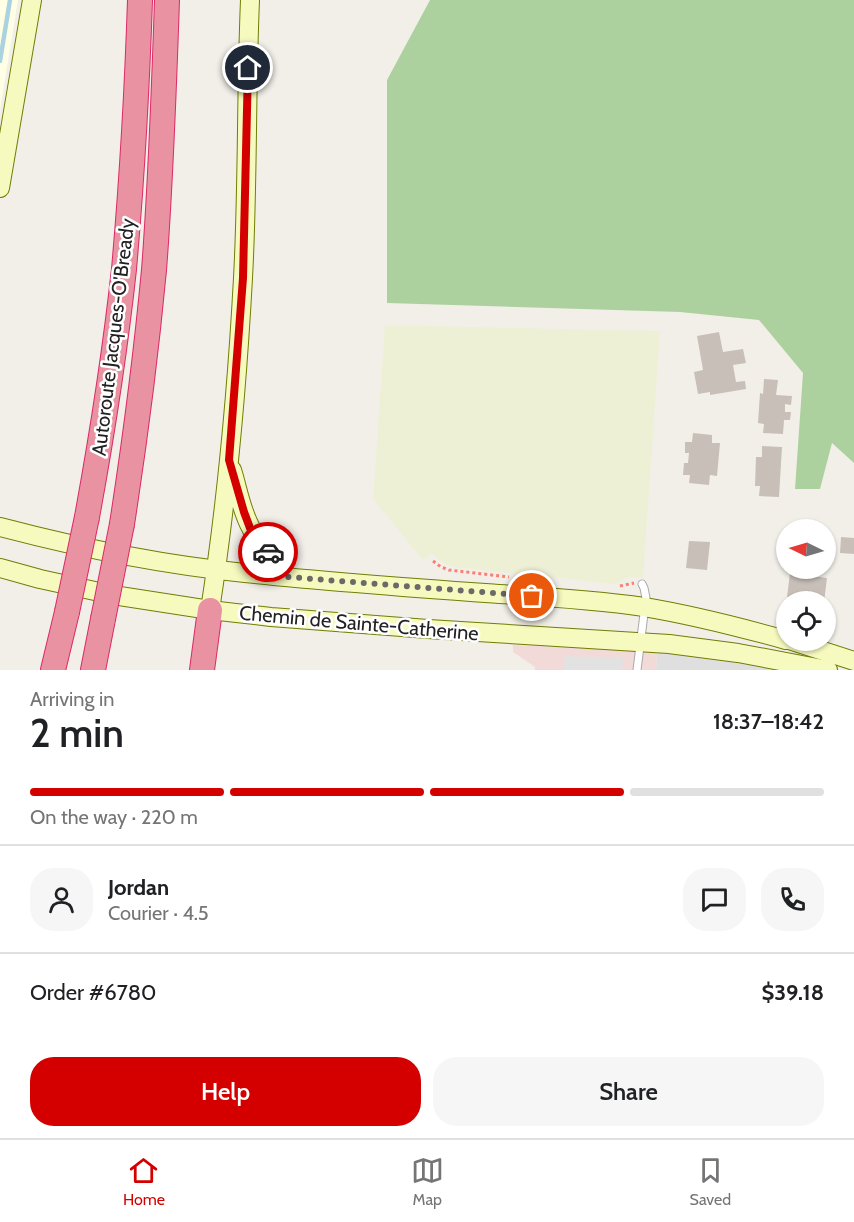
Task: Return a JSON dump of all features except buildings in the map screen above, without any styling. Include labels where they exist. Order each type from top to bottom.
[{"type":"highway","name":"Autoroute Jacques-O'Bready","points":[[53,670],[68,612],[87,517],[112,362],[133,160],[140,0]]},
{"type":"highway","name":"Autoroute Jacques-O'Bready","points":[[93,670],[122,524],[138,419],[151,300],[160,181],[167,0]]},
{"type":"highway","points":[[202,670],[210,610]]},
{"type":"main road","points":[[0,188],[32,0]]},
{"type":"main road","points":[[210,610],[229,460],[243,278],[249,0]]},
{"type":"main road","points":[[229,460],[250,528],[288,577]]},
{"type":"main road","name":"Chemin de Sainte-Catherine","points":[[0,527],[94,549],[216,570],[644,607],[715,621],[776,637]]},
{"type":"main road","name":"Chemin de Sainte-Catherine","points":[[0,568],[99,592],[210,610],[437,630],[685,646],[738,653],[828,670]]},
{"type":"main road","name":"Chemin de Sainte-Catherine","points":[[823,651],[854,661]]},
{"type":"lane","points":[[637,670],[646,592],[642,584]]},
{"type":"shaded area","points":[[0,0],[18,0],[0,110]]},
{"type":"shaded area","points":[[385,325],[660,331],[643,578],[628,577],[615,584],[453,567],[443,563],[432,554],[423,560],[373,499]]},
{"type":"shaded area","points":[[513,645],[657,650],[656,670],[535,670],[535,667],[513,652]]},
{"type":"shaded area","points":[[657,650],[764,666],[783,670],[656,670]]},
{"type":"shaded area","points":[[565,656],[623,658],[622,670],[563,670]]},
{"type":"green space","points":[[430,0],[854,0],[854,463],[832,443],[820,489],[795,489],[803,373],[759,320],[680,312],[387,303],[387,80]]},
{"type":"waterway","points":[[0,61],[10,0]]},
{"type":"way so far","points":[[268,552],[288,577],[532,596]]},
{"type":"route","points":[[248,68],[243,278],[229,460],[250,528],[268,552]]}]
